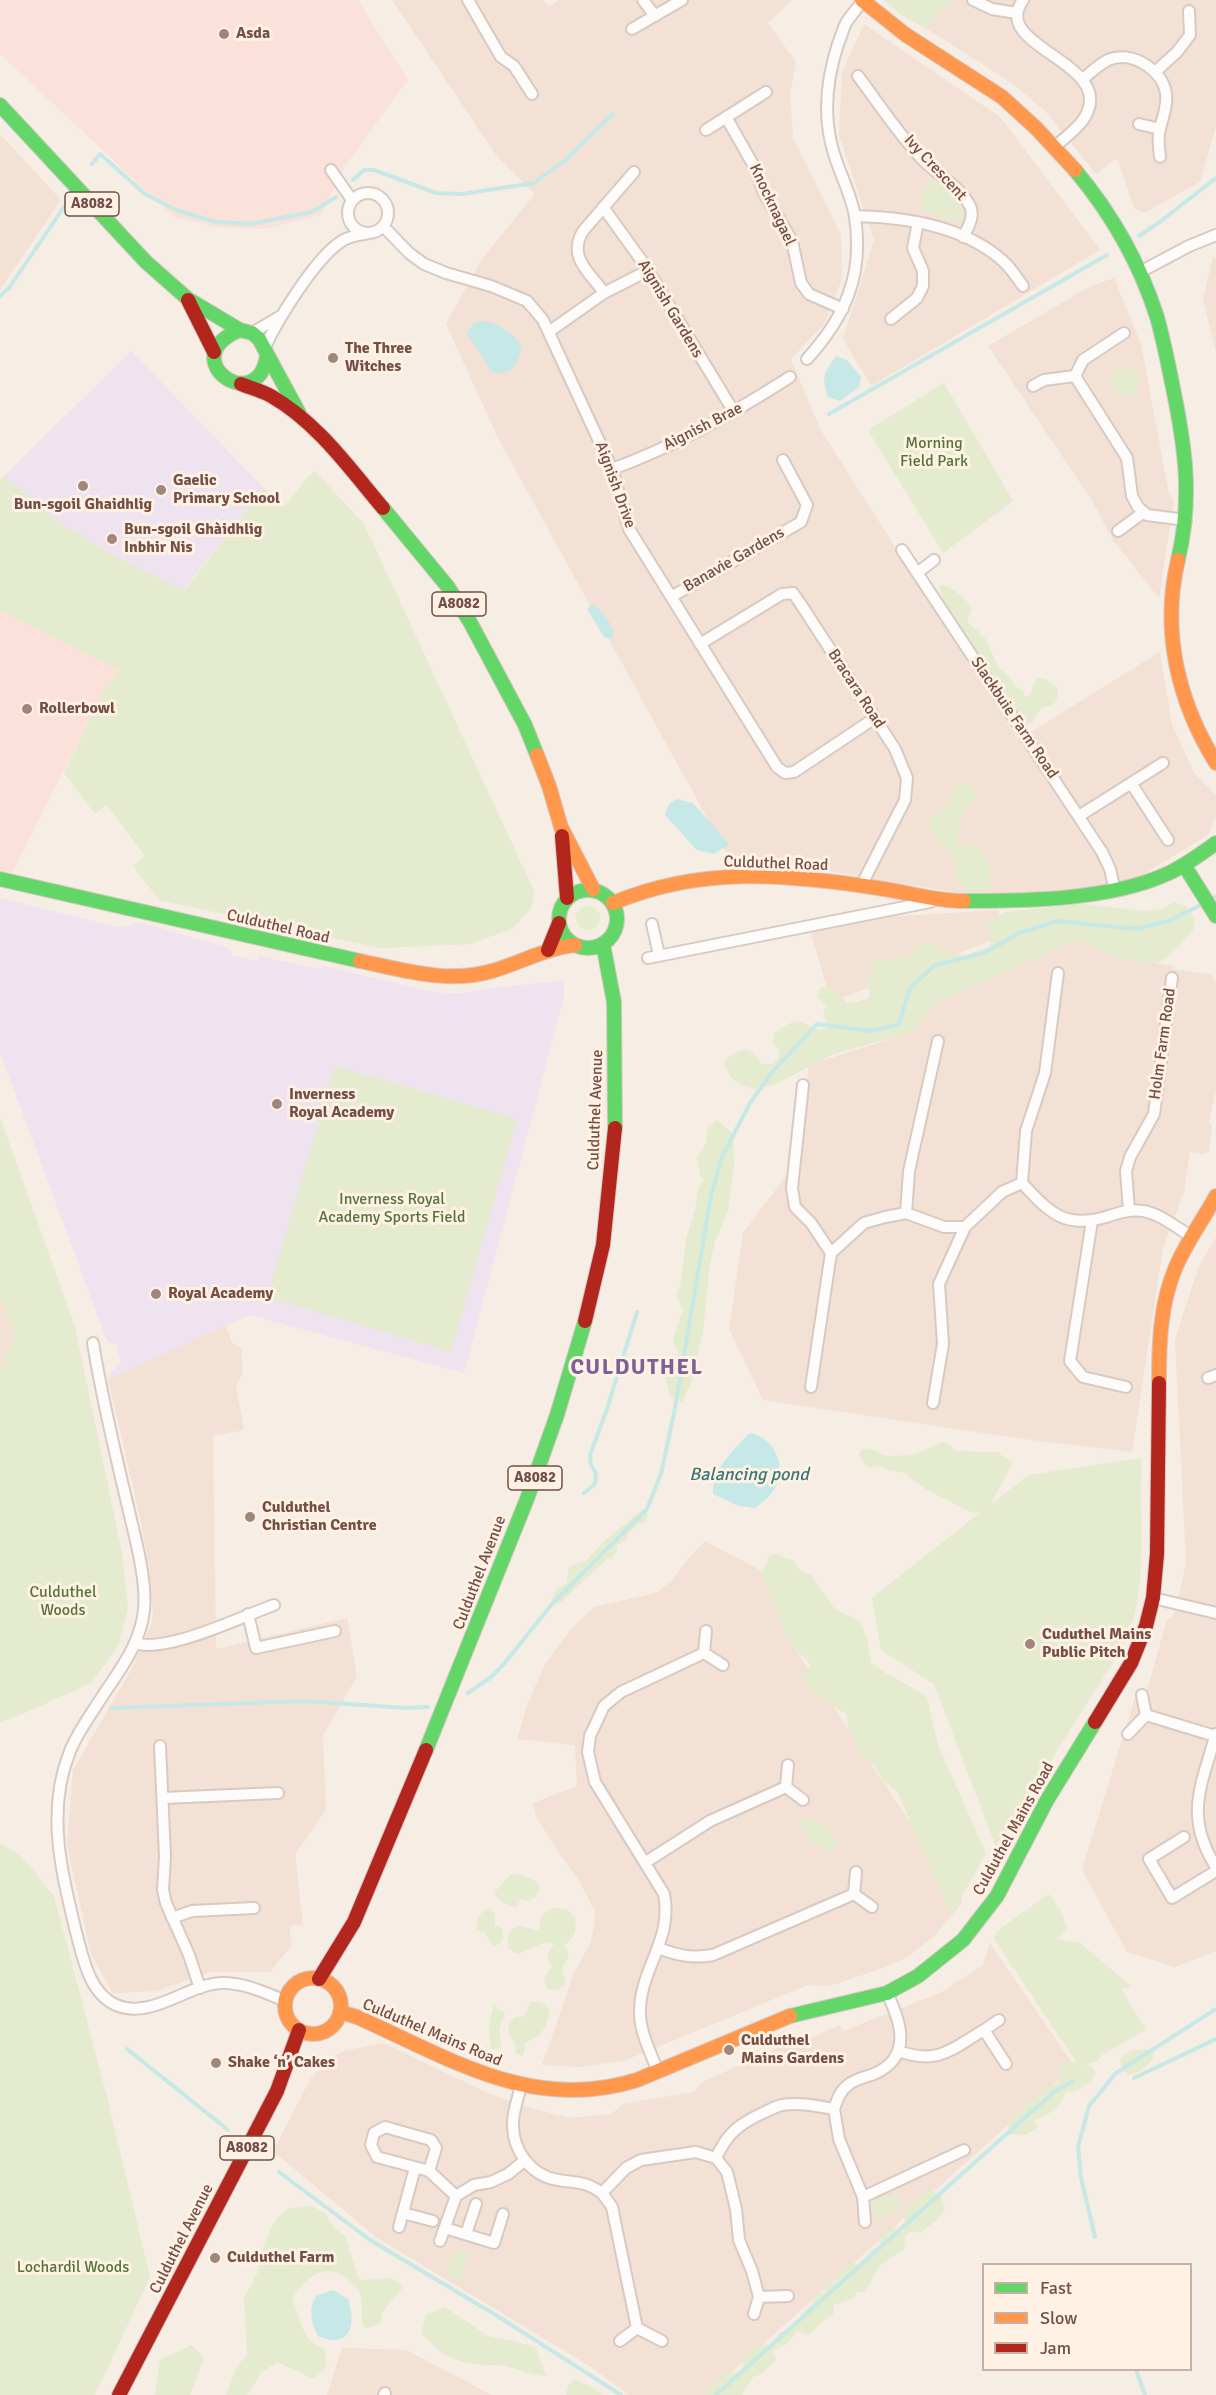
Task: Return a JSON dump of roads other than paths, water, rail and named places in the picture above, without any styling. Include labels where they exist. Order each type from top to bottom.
[{"type":"main road","points":[[863,0],[911,38],[963,69],[1013,105],[1056,146],[1086,182],[1117,229],[1140,272],[1154,307],[1178,411],[1188,483],[1186,520],[1171,601],[1172,638],[1178,679],[1200,741],[1216,763]]},
{"type":"main road","name":"A8082","points":[[0,105],[146,262],[188,299],[260,339],[301,417]]},
{"type":"main road","name":"A8082","points":[[188,299],[214,352],[214,365],[222,378],[271,396],[301,417],[325,440],[417,547],[448,587],[470,622],[525,725],[549,786],[561,827],[593,889],[607,896],[613,903]]},
{"type":"main road","points":[[214,352],[221,338],[229,333],[246,332]]},
{"type":"main road","points":[[241,384],[250,382],[259,376],[266,365],[266,351]]},
{"type":"main road","name":"A8082","points":[[559,922],[559,911],[567,898],[561,827]]},
{"type":"main road","name":"Culduthel Road","points":[[613,903],[651,888],[690,880],[730,876],[785,877],[861,886],[940,900],[984,901],[1087,896],[1149,881],[1184,865],[1216,843]]},
{"type":"main road","points":[[1184,865],[1216,916]]},
{"type":"main road","name":"Culduthel Road","points":[[0,879],[419,974],[441,977],[475,975],[513,965],[548,950],[575,945]]},
{"type":"main road","points":[[567,898],[578,891],[593,889]]},
{"type":"main road","points":[[559,922],[565,938],[575,945],[589,948],[603,944],[616,927],[617,912],[613,903]]},
{"type":"main road","points":[[548,950],[559,922]]},
{"type":"main road","name":"Culduthel Avenue","points":[[319,1978],[354,1922],[449,1698],[527,1499],[582,1335],[603,1245],[615,1133],[614,1002],[603,944]]},
{"type":"main road","name":"Culduthel Mains Road","points":[[340,2012],[372,2024],[466,2067],[521,2086],[548,2090],[615,2087],[658,2072],[793,2015],[860,2001],[887,1992],[918,1976],[963,1940],[997,1896],[1047,1800],[1131,1663],[1146,1626],[1153,1598],[1158,1512],[1159,1335],[1165,1300],[1175,1268],[1216,1196]]},
{"type":"main road","points":[[310,1978],[319,1978],[334,1988],[341,2004],[340,2012],[337,2020],[324,2031],[307,2033],[299,2030],[288,2017],[286,2001],[294,1985],[310,1978]]},
{"type":"main road","name":"Culduthel Avenue","points":[[119,2395],[277,2091],[299,2030]]},
{"type":"street","points":[[468,0],[501,57],[513,66],[531,94]]},
{"type":"street","points":[[644,0],[655,16]]},
{"type":"street","points":[[632,29],[682,0]]},
{"type":"street","points":[[807,359],[828,336],[843,309],[851,289],[858,254],[855,216],[833,153],[826,111],[830,70],[845,25],[863,0]]},
{"type":"street","points":[[973,0],[992,9],[1017,13]]},
{"type":"street","points":[[1023,0],[1017,8],[1017,19],[1023,31],[1071,69],[1088,87],[1090,97],[1083,120],[1056,146]]},
{"type":"street","points":[[1155,72],[1177,52],[1190,35],[1189,11]]},
{"type":"street","points":[[1082,80],[1103,64],[1119,58],[1148,65],[1163,83],[1166,93],[1166,107],[1158,141],[1160,157]]},
{"type":"street","name":"Ivy Crescent","points":[[858,76],[922,159],[937,174],[960,190],[971,208],[970,224],[963,237]]},
{"type":"street","points":[[706,130],[766,92]]},
{"type":"street","name":"Knocknagael","points":[[726,117],[792,241],[801,283],[809,294],[843,309]]},
{"type":"street","points":[[1138,124],[1160,129]]},
{"type":"street","points":[[331,170],[352,200]]},
{"type":"street","points":[[604,293],[581,263],[577,253],[577,242],[603,207],[634,172]]},
{"type":"street","points":[[266,351],[279,317],[326,255],[343,240],[369,233],[383,226],[388,215],[381,198],[369,193],[352,200],[343,240]]},
{"type":"street","name":"Aignish Gardens","points":[[603,207],[647,271],[734,412]]},
{"type":"street","points":[[348,215],[349,221],[357,230],[369,233]]},
{"type":"street","points":[[855,216],[883,216],[918,222],[963,237],[983,246],[1004,262],[1023,286]]},
{"type":"street","points":[[891,319],[917,298],[923,286],[923,271],[912,248],[918,222]]},
{"type":"street","name":"Aignish Drive","points":[[383,226],[409,253],[424,264],[491,286],[527,301],[550,331],[612,469],[629,528],[777,766],[785,773],[794,772],[875,718]]},
{"type":"street","points":[[1140,272],[1189,246],[1216,235]]},
{"type":"street","points":[[550,331],[604,293],[647,271]]},
{"type":"street","points":[[246,332],[279,317]]},
{"type":"street","points":[[1075,376],[1083,360],[1124,333]]},
{"type":"street","points":[[1075,376],[1127,458],[1132,496],[1144,512],[1162,518],[1186,520]]},
{"type":"street","points":[[1033,386],[1044,380],[1075,376]]},
{"type":"street","name":"Aignish Brae","points":[[612,469],[646,457],[734,412],[790,377]]},
{"type":"street","name":"Banavie Gardens","points":[[671,597],[801,522],[807,505],[783,460]]},
{"type":"street","points":[[1118,531],[1144,512]]},
{"type":"street","name":"Slackbuie Farm Road","points":[[902,550],[1102,852],[1110,869],[1115,891]]},
{"type":"street","points":[[917,573],[934,560]]},
{"type":"street","name":"Bracara Road","points":[[700,644],[782,594],[793,593],[895,749],[907,778],[905,800],[861,886]]},
{"type":"street","points":[[1079,816],[1163,763]]},
{"type":"street","points":[[1131,783],[1168,840]]},
{"type":"street","name":"Culduthel Road","points":[[652,924],[653,956],[940,900]]},
{"type":"street","points":[[1058,973],[1045,1072],[1026,1131],[1022,1183],[1048,1211],[1069,1220],[1092,1221],[1129,1210],[1155,1214],[1192,1237]]},
{"type":"street","name":"Holm Farm Road","points":[[1129,1210],[1126,1171],[1130,1156],[1154,1114],[1172,978]]},
{"type":"street","points":[[906,1213],[909,1171],[938,1041]]},
{"type":"street","points":[[803,1085],[792,1188],[795,1207],[811,1222],[831,1253]]},
{"type":"street","points":[[933,1403],[943,1344],[939,1284],[965,1227],[1002,1192],[1022,1183]]},
{"type":"street","points":[[811,1388],[831,1253],[864,1223],[906,1213],[945,1227],[965,1227]]},
{"type":"street","points":[[1092,1221],[1070,1361],[1083,1377],[1126,1387]]},
{"type":"street","points":[[93,1343],[141,1575],[144,1608],[136,1643],[74,1742],[59,1790],[57,1829],[66,1893],[86,1965],[93,1985],[102,1996],[117,2005],[142,2008],[220,1983],[234,1984],[286,2001]]},
{"type":"street","points":[[1153,1598],[1216,1613]]},
{"type":"street","points":[[136,1643],[150,1647],[169,1644],[274,1605]]},
{"type":"street","points":[[248,1614],[256,1648],[335,1631]]},
{"type":"street","points":[[704,1653],[706,1631]]},
{"type":"street","points":[[704,1653],[723,1665]]},
{"type":"street","points":[[658,2072],[644,2035],[639,2011],[644,1984],[665,1928],[668,1911],[664,1894],[646,1862],[595,1782],[588,1752],[590,1736],[604,1706],[621,1692],[704,1653]]},
{"type":"street","points":[[1142,1695],[1146,1715]]},
{"type":"street","points":[[1128,1734],[1146,1715]]},
{"type":"street","points":[[1146,1715],[1216,1735],[1202,1785],[1197,1818],[1200,1835],[1216,1869],[1172,1898],[1149,1859],[1184,1837]]},
{"type":"street","points":[[160,1746],[165,1856],[163,1890],[200,1988]]},
{"type":"street","points":[[786,1787],[788,1765]]},
{"type":"street","points":[[646,1862],[710,1821],[786,1787]]},
{"type":"street","points":[[786,1787],[803,1800]]},
{"type":"street","points":[[163,1798],[278,1792]]},
{"type":"street","points":[[854,1894],[856,1872]]},
{"type":"street","points":[[658,1948],[681,1956],[698,1958],[713,1955],[854,1894]]},
{"type":"street","points":[[854,1894],[872,1908]]},
{"type":"street","points":[[172,1918],[192,1911],[254,1908]]},
{"type":"street","points":[[865,2222],[863,2197],[839,2139],[834,2109],[838,2096],[848,2084],[876,2073],[890,2063],[898,2051],[902,2036],[898,2015],[887,1992]]},
{"type":"street","points":[[898,2051],[917,2057],[932,2057],[945,2053],[999,2020]]},
{"type":"street","points":[[984,2030],[1006,2064]]},
{"type":"street","points":[[521,2086],[513,2123],[516,2144],[524,2161],[543,2176],[590,2184],[602,2193],[612,2207],[637,2328]]},
{"type":"street","points":[[716,2158],[723,2142],[732,2131],[744,2122],[781,2105],[807,2104],[834,2109]]},
{"type":"street","points":[[429,2171],[436,2148],[431,2140],[385,2127],[374,2133],[371,2145],[377,2157],[429,2171],[456,2196]]},
{"type":"street","points":[[863,2197],[964,2150]]},
{"type":"street","points":[[602,2193],[626,2168],[641,2160],[696,2152],[716,2158],[728,2172],[736,2209],[739,2240],[759,2297],[754,2314]]},
{"type":"street","points":[[440,2241],[456,2196],[474,2185],[508,2174],[524,2161]]},
{"type":"street","points":[[399,2227],[415,2168]]},
{"type":"street","points":[[466,2234],[476,2205]]},
{"type":"street","points":[[403,2213],[433,2222]]},
{"type":"street","points":[[445,2228],[494,2243],[503,2214]]},
{"type":"street","points":[[759,2297],[788,2296]]},
{"type":"street","points":[[637,2328],[662,2341]]},
{"type":"street","points":[[620,2342],[637,2328]]},
{"type":"water","points":[[482,321],[504,329],[521,345],[519,358],[510,370],[492,372],[467,334],[472,324]]},
{"type":"water","points":[[836,356],[847,360],[861,377],[859,387],[840,401],[828,397],[824,379],[826,371]]},
{"type":"water","points":[[592,604],[603,613],[609,622],[614,635],[610,639],[604,637],[587,609]]},
{"type":"water","points":[[677,799],[693,803],[729,844],[714,854],[697,850],[665,815],[669,804]]},
{"type":"water","name":"Balancing pond","points":[[750,1433],[758,1435],[771,1445],[780,1467],[775,1488],[768,1498],[755,1508],[739,1506],[713,1494],[720,1468]]},
{"type":"water","points":[[333,2290],[348,2299],[352,2318],[348,2333],[337,2340],[318,2336],[311,2316],[316,2296]]},
{"type":"waterway","points":[[353,180],[364,170],[374,170],[436,193],[462,194],[534,183],[564,161],[613,114]]},
{"type":"waterway","points":[[92,164],[100,154],[145,194],[176,210],[216,222],[250,224],[312,212],[336,197]]},
{"type":"waterway","points":[[1139,236],[1216,178]]},
{"type":"waterway","points":[[0,296],[9,288],[66,204]]},
{"type":"waterway","points":[[829,414],[1107,255]]},
{"type":"waterway","points":[[468,1693],[491,1677],[503,1665],[552,1604],[647,1509],[661,1474],[675,1408],[711,1196],[722,1157],[750,1103],[772,1072],[817,1024],[871,1031],[899,1024],[910,988],[935,965],[984,953],[1019,933],[1057,921],[1137,929],[1171,920],[1199,906]]},
{"type":"waterway","points":[[584,1493],[595,1484],[596,1473],[591,1465],[590,1455],[637,1312]]},
{"type":"waterway","points":[[111,1708],[306,1701],[406,1708],[428,1707]]},
{"type":"waterway","points":[[1095,2237],[1081,2178],[1078,2147],[1089,2106],[1116,2073],[1216,2009]]},
{"type":"waterway","points":[[1134,2078],[1216,2039]]},
{"type":"waterway","points":[[127,2049],[228,2130]]},
{"type":"waterway","points":[[716,2395],[1054,2092],[1073,2081]]},
{"type":"waterway","points":[[279,2172],[370,2240],[499,2317],[621,2395]]},
{"type":"waterway","points":[[1136,2371],[1145,2395]]},
{"type":"place","name":"Asda","points":[[224,34]]},
{"type":"place","name":"The Three Witches","points":[[333,358]]},
{"type":"place","name":"Bun-sgoil Ghaidhlig","points":[[83,486]]},
{"type":"place","name":"Gaelic Primary School","points":[[161,490]]},
{"type":"place","name":"Bun-sgoil Ghàidhlig Inbhir Nis","points":[[112,539]]},
{"type":"place","name":"Rollerbowl","points":[[27,709]]},
{"type":"place","name":"Inverness Royal Academy","points":[[277,1104]]},
{"type":"place","name":"Royal Academy","points":[[156,1294]]},
{"type":"place","name":"Culduthel Christian Centre","points":[[250,1517]]},
{"type":"place","name":"Cuduthel Mains Public Pitch","points":[[1030,1644]]},
{"type":"place","name":"Culduthel Mains Gardens","points":[[729,2050]]},
{"type":"place","name":"Shake ‘n’ Cakes","points":[[216,2063]]},
{"type":"place","name":"Culduthel Farm","points":[[215,2258]]},
{"type":"district","name":"CULDUTHEL","points":[[637,1368]]},
{"type":"park label","name":"Morning Field Park","points":[[934,453]]},
{"type":"park label","name":"Inverness Royal Academy Sports Field","points":[[392,1209]]},
{"type":"park label","name":"Culduthel Woods","points":[[63,1602]]},
{"type":"park label","name":"Lochardil Woods","points":[[73,2268]]}]
